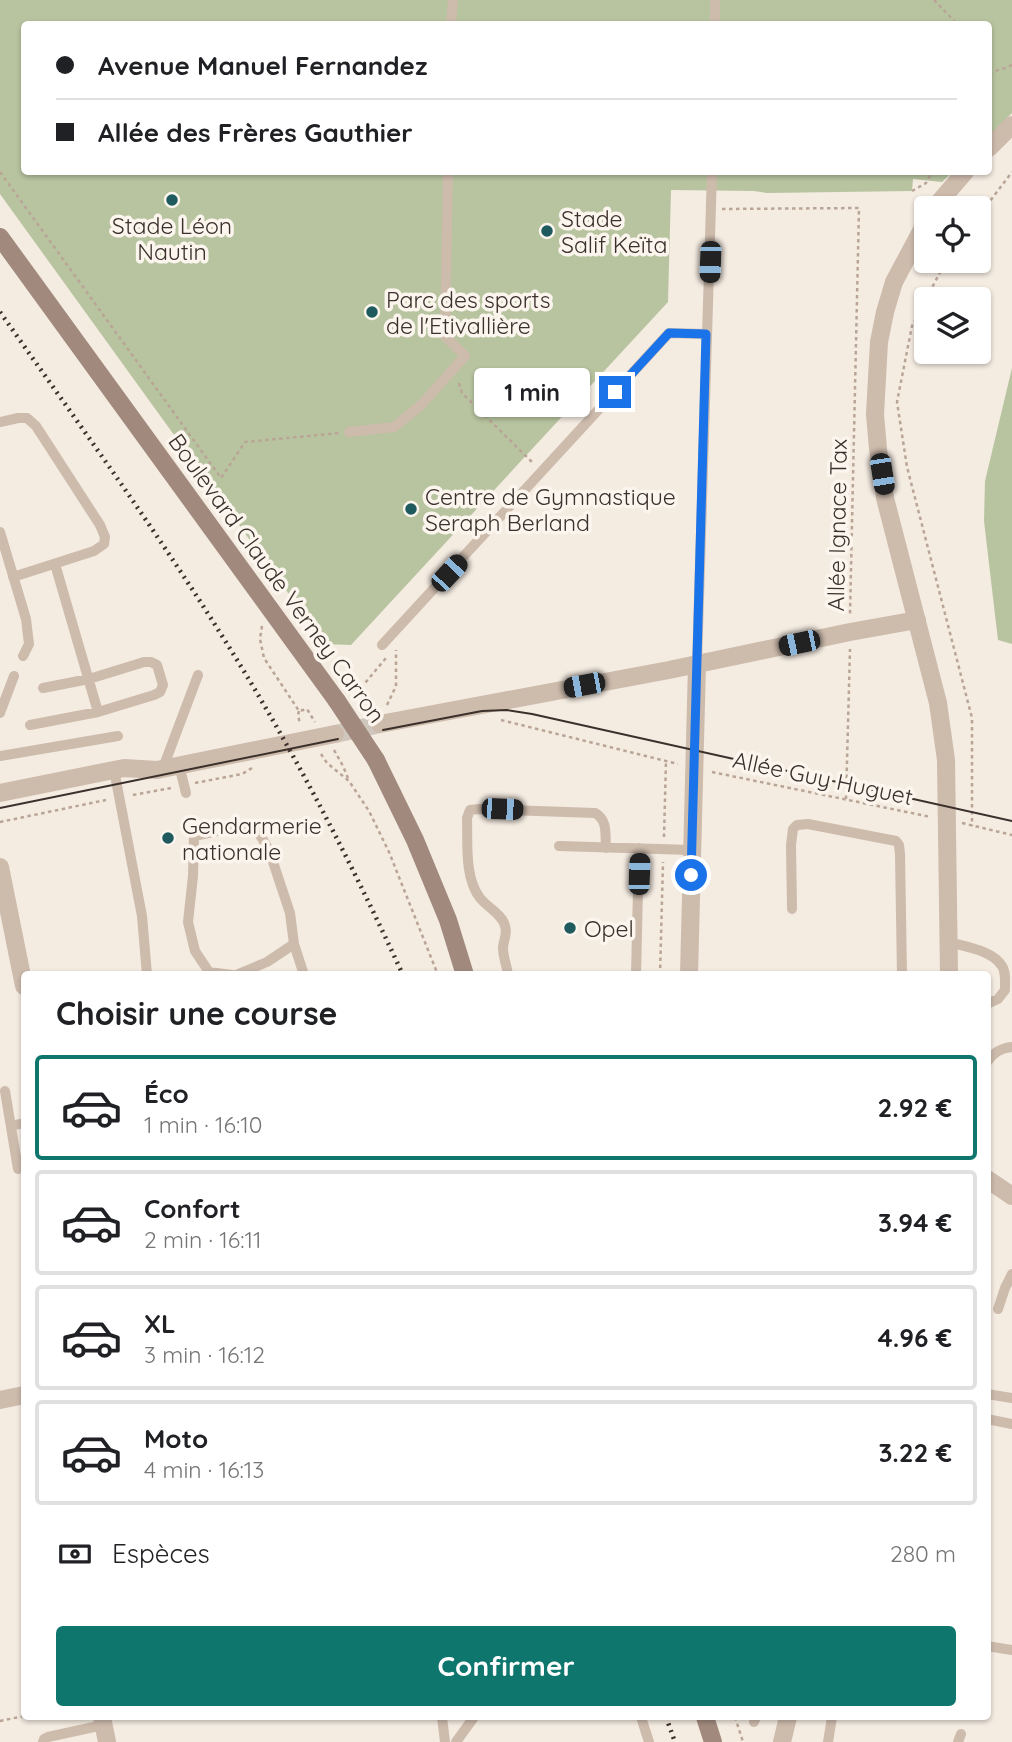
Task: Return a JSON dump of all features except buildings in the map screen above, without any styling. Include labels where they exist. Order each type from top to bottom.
[{"type":"main road","name":"Boulevard Claude Verney Carron","points":[[0,237],[266,602],[376,760],[415,840],[448,920],[464,971]]},
{"type":"main road","points":[[706,1720],[713,1742]]},
{"type":"street","points":[[992,145],[1012,125]]},
{"type":"street","points":[[944,196],[962,175]]},
{"type":"street","points":[[914,244],[894,282],[885,312],[875,414],[886,498],[938,703],[946,760],[949,971]]},
{"type":"street","points":[[380,715],[494,703],[917,620]]},
{"type":"street","points":[[689,971],[697,664]]},
{"type":"street","points":[[0,793],[124,768],[166,768],[332,734]]},
{"type":"street","points":[[0,867],[21,971]]},
{"type":"street","points":[[991,1182],[1012,1196]]},
{"type":"street","points":[[0,1400],[21,1396]]},
{"type":"street","points":[[782,1742],[787,1720]]},
{"type":"lane","points":[[451,21],[453,0]]},
{"type":"lane","points":[[715,0],[715,21]]},
{"type":"lane","points":[[349,432],[394,427],[421,405],[465,356],[445,336],[448,175]]},
{"type":"lane","points":[[697,664],[712,175]]},
{"type":"lane","points":[[382,645],[669,333],[706,334]]},
{"type":"lane","points":[[0,422],[27,418],[36,426],[105,537],[104,544],[94,551],[13,576]]},
{"type":"lane","points":[[0,532],[26,619],[29,644],[23,656]]},
{"type":"lane","points":[[55,564],[98,712]]},
{"type":"lane","points":[[30,725],[98,712],[160,692],[163,685],[157,665],[144,662],[89,679],[43,688]]},
{"type":"lane","points":[[0,713],[4,693],[14,676]]},
{"type":"lane","points":[[185,789],[166,768],[198,676]]},
{"type":"lane","points":[[0,756],[118,736]]},
{"type":"lane","points":[[114,770],[142,916],[147,971]]},
{"type":"lane","points":[[508,971],[503,947],[505,926],[500,916],[478,895],[469,869],[467,818],[470,810],[479,808],[595,813],[604,820],[606,848]]},
{"type":"lane","points":[[191,822],[194,836],[193,876],[188,922],[195,951],[206,971]]},
{"type":"lane","points":[[792,909],[791,845],[793,829],[797,825],[808,824],[896,841],[900,854],[902,971]]},
{"type":"lane","points":[[194,836],[236,827],[257,830],[269,850],[286,900],[294,944],[303,971]]},
{"type":"lane","points":[[559,846],[692,850]]},
{"type":"lane","points":[[636,971],[639,848]]},
{"type":"lane","points":[[949,942],[993,957],[1004,968],[1009,990],[991,1002]]},
{"type":"lane","points":[[244,971],[267,962],[294,944]]},
{"type":"lane","points":[[991,1056],[1004,1048],[1012,1047]]},
{"type":"lane","points":[[5,1091],[18,1169]]},
{"type":"lane","points":[[10,1126],[21,1124]]},
{"type":"lane","points":[[998,1309],[1012,1274]]},
{"type":"lane","points":[[991,1395],[1012,1398]]},
{"type":"lane","points":[[991,1420],[1012,1423]]},
{"type":"lane","points":[[991,1647],[1012,1650]]},
{"type":"lane","points":[[442,1720],[446,1742]]},
{"type":"lane","points":[[456,1742],[472,1720]]},
{"type":"lane","points":[[642,1720],[649,1742]]},
{"type":"lane","points":[[828,1742],[832,1720]]},
{"type":"lane","points":[[43,1742],[48,1737],[104,1728]]},
{"type":"path","points":[[934,0],[954,21]]},
{"type":"path","points":[[992,72],[1012,65]]},
{"type":"path","points":[[0,172],[221,478],[245,442],[349,432]]},
{"type":"path","points":[[991,200],[1012,172]]},
{"type":"path","points":[[912,191],[926,183],[930,175]]},
{"type":"path","name":"Allée Ignace Tax","points":[[712,209],[859,208],[846,799]]},
{"type":"path","points":[[914,322],[897,402],[907,467],[972,718],[972,826]]},
{"type":"path","points":[[456,366],[462,393],[542,471]]},
{"type":"path","points":[[266,602],[260,639],[264,658],[299,711],[300,724]]},
{"type":"path","points":[[386,657],[360,689],[380,715],[396,685],[396,653]]},
{"type":"path","points":[[299,711],[307,709],[320,729],[325,727],[332,734]]},
{"type":"path","name":"Allée Guy Huguet","points":[[502,720],[694,768],[1012,835]]},
{"type":"path","points":[[317,748],[327,763],[349,781]]},
{"type":"path","points":[[336,754],[389,852],[436,971]]},
{"type":"path","points":[[660,971],[666,760]]},
{"type":"path","points":[[0,822],[120,798],[185,789],[242,774],[261,763]]},
{"type":"path","points":[[0,1721],[21,1717]]},
{"type":"path","points":[[736,1720],[743,1742]]},
{"type":"green space","name":"Parc des sports de l'Etivallière","points":[[0,0],[1012,0],[1012,113],[992,133],[992,21],[21,21],[21,175],[949,175],[942,182],[913,179],[912,191],[767,193],[671,190],[668,302],[351,645],[325,644],[0,194]]},
{"type":"green space","points":[[1012,368],[1012,644],[998,640],[984,521],[985,481]]},
{"type":"tunnel","points":[[335,734],[380,724]]},
{"type":"tram line","points":[[383,730],[482,711],[507,710],[1012,821]]},
{"type":"tram line","points":[[0,808],[338,739]]},
{"type":"railway","points":[[0,312],[142,515],[249,680],[319,804],[401,971]]},
{"type":"railway","points":[[667,1720],[675,1742]]},
{"type":"place","name":"Stade Léon Nautin","points":[[172,200]]},
{"type":"place","name":"Stade Salif Keïta","points":[[547,231]]},
{"type":"place","name":"Parc des sports de l'Etivallière","points":[[372,312]]},
{"type":"place","name":"Centre de Gymnastique Seraph Berland","points":[[411,509]]},
{"type":"place","name":"Gendarmerie nationale","points":[[168,838]]},
{"type":"place","name":"Opel","points":[[570,928]]},
{"type":"route","points":[[615,392],[669,333],[706,334],[691,875]]}]
